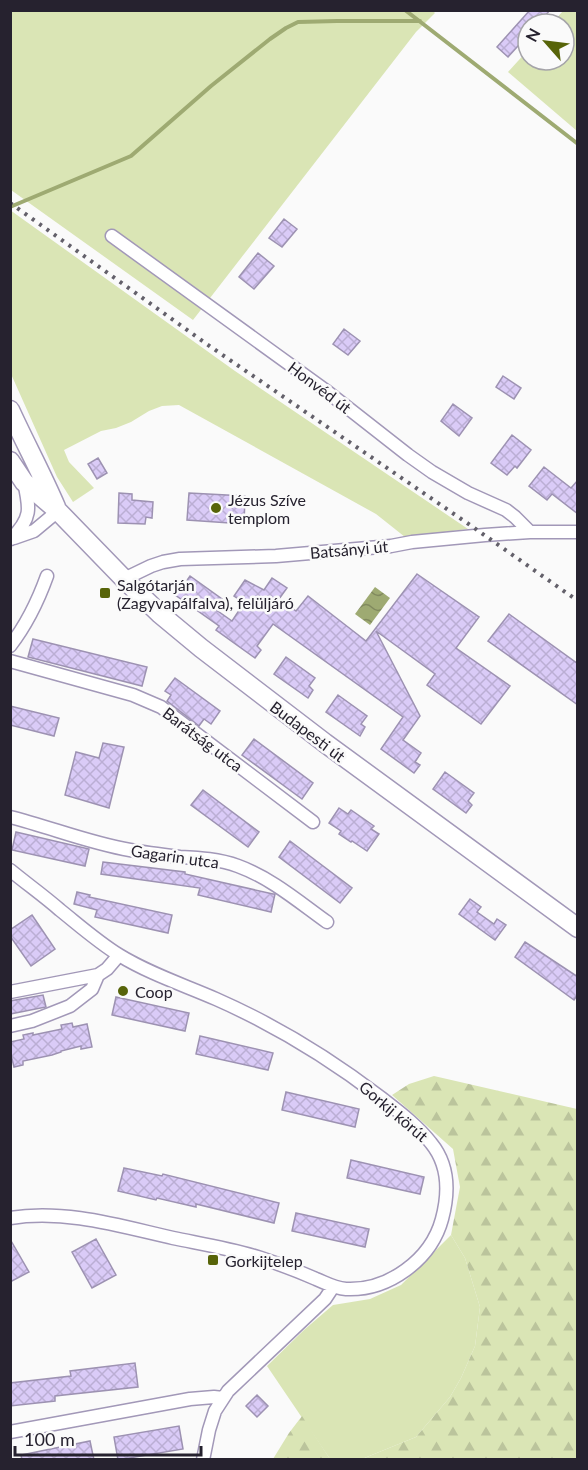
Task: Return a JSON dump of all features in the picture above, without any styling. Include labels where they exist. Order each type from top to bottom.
[{"type":"main road","points":[[10,410],[58,511]]},
{"type":"main road","name":"Budapesti út","points":[[10,461],[24,482],[58,511],[124,579],[176,628],[325,743],[578,928]]},
{"type":"street","name":"Honvéd út","points":[[112,236],[325,390],[432,472],[468,493],[506,510],[530,532]]},
{"type":"street","name":"Budapesti út","points":[[11,538],[20,529],[29,507],[24,482]]},
{"type":"street","name":"Budapesti út","points":[[11,538],[34,531],[58,511]]},
{"type":"street","name":"Batsányi út","points":[[124,579],[151,566],[180,559],[276,556],[391,546],[457,537],[530,532],[578,532]]},
{"type":"street","points":[[10,646],[31,614],[47,576]]},
{"type":"street","name":"Barátság utca","points":[[10,661],[133,695],[161,707],[313,822]]},
{"type":"street","name":"Gagarin utca","points":[[10,817],[128,850],[202,858],[240,867],[279,888],[327,922]]},
{"type":"street","name":"Gorkij körút","points":[[10,870],[119,955],[246,1013],[297,1040],[334,1064],[397,1111],[434,1147],[441,1158],[446,1174],[446,1204],[440,1225],[429,1246],[402,1273],[389,1280],[361,1288],[333,1287]]},
{"type":"street","points":[[10,992],[98,975],[107,969],[119,955]]},
{"type":"street","points":[[10,1026],[32,1021],[70,1006],[92,989],[98,975]]},
{"type":"street","points":[[10,1218],[53,1215],[96,1220],[254,1256],[315,1278],[333,1287],[325,1299],[235,1383],[223,1398],[215,1411],[203,1460]]},
{"type":"street","points":[[10,1432],[190,1400],[223,1398]]},
{"type":"green space","points":[[432,10],[435,13],[416,32],[193,320],[11,190],[11,11]]},
{"type":"green space","points":[[577,11],[577,131],[508,72],[516,63],[516,72],[576,72],[576,12],[562,12]]},
{"type":"green space","points":[[10,210],[235,371],[468,529],[405,537],[376,514],[179,405],[162,406],[149,411],[131,422],[101,431],[64,450],[69,462],[94,488],[73,502],[57,477],[11,374]]},
{"type":"green space","points":[[434,1076],[577,1109],[577,1459],[362,1459],[416,1437],[450,1397],[475,1346],[480,1307],[465,1258],[451,1235],[460,1187],[453,1149],[392,1095],[409,1084]]},
{"type":"green space","points":[[451,1235],[465,1258],[480,1307],[475,1346],[461,1378],[450,1397],[416,1437],[362,1459],[330,1459],[267,1366],[333,1305],[370,1299],[401,1285]]},
{"type":"green space","points":[[302,1416],[330,1459],[273,1459],[289,1433]]},
{"type":"water","points":[[375,587],[390,598],[370,625],[355,614]]},
{"type":"building","points":[[530,10],[550,10],[548,12],[528,12]]},
{"type":"building","points":[[516,26],[516,48],[508,57],[497,47]]},
{"type":"building","points":[[284,219],[297,229],[282,247],[269,238]]},
{"type":"building","points":[[258,253],[274,266],[254,289],[239,277]]},
{"type":"building","points":[[344,329],[360,341],[348,355],[333,344]]},
{"type":"building","points":[[503,376],[521,388],[514,399],[496,387]]},
{"type":"building","points":[[453,404],[472,418],[459,436],[441,421]]},
{"type":"building","points":[[512,435],[531,450],[517,468],[515,466],[507,475],[491,463]]},
{"type":"building","points":[[98,458],[107,473],[97,479],[88,464]]},
{"type":"building","points":[[544,467],[571,488],[578,480],[578,514],[552,494],[547,500],[529,486]]},
{"type":"building","points":[[119,493],[132,494],[132,500],[153,502],[152,518],[146,517],[145,524],[118,523]]},
{"type":"building","name":"Jézus Szíve templom","points":[[189,493],[245,496],[244,524],[187,520]]},
{"type":"building","points":[[417,574],[479,617],[456,648],[510,686],[481,724],[427,685],[435,674],[376,631],[420,716],[403,740],[421,753],[415,762],[420,765],[414,773],[381,749],[403,717],[273,624],[257,646],[261,650],[255,658],[216,630],[219,626],[171,592],[178,583],[183,586],[190,576],[222,599],[215,609],[232,621],[244,603],[234,596],[245,580],[264,590],[272,578],[287,588],[279,599],[296,611],[308,596],[366,641]]},
{"type":"building","points":[[509,614],[578,664],[578,705],[488,641]]},
{"type":"building","points":[[33,639],[147,667],[142,686],[28,657]]},
{"type":"building","points":[[286,657],[315,678],[309,686],[313,690],[308,698],[274,674]]},
{"type":"building","points":[[175,678],[220,711],[211,724],[204,719],[199,726],[167,701],[171,695],[165,691]]},
{"type":"building","points":[[338,695],[367,716],[361,724],[365,727],[360,736],[326,712]]},
{"type":"building","points":[[10,706],[59,718],[54,736],[10,725]]},
{"type":"building","points":[[254,739],[313,783],[302,799],[242,755]]},
{"type":"building","points":[[103,743],[124,747],[109,808],[65,795],[76,752],[99,758]]},
{"type":"building","points":[[445,772],[474,793],[468,801],[472,805],[466,813],[433,789]]},
{"type":"building","points":[[203,790],[259,832],[248,847],[191,805]]},
{"type":"building","points":[[339,808],[348,814],[351,810],[374,826],[371,829],[379,834],[367,851],[339,834],[341,831],[329,823]]},
{"type":"building","points":[[16,832],[89,849],[85,866],[12,850]]},
{"type":"building","points":[[290,841],[352,888],[340,903],[279,857]]},
{"type":"building","points":[[103,862],[185,872],[185,874],[275,894],[271,912],[198,895],[200,888],[101,874]]},
{"type":"building","points":[[77,892],[90,895],[89,897],[172,915],[168,933],[95,917],[97,910],[74,904]]},
{"type":"building","points":[[470,899],[481,907],[477,912],[494,924],[497,919],[506,925],[495,940],[459,914]]},
{"type":"building","points":[[32,915],[55,949],[31,966],[10,936],[10,930]]},
{"type":"building","points":[[525,942],[578,977],[578,994],[574,1000],[515,957]]},
{"type":"building","points":[[43,995],[46,1007],[10,1014],[10,1001]]},
{"type":"building","points":[[116,997],[189,1013],[185,1031],[112,1015]]},
{"type":"building","points":[[72,1023],[73,1027],[87,1024],[92,1047],[81,1049],[81,1046],[61,1051],[23,1061],[23,1065],[14,1067],[10,1042],[24,1039],[23,1035],[62,1029],[61,1025]]},
{"type":"building","points":[[200,1036],[273,1053],[268,1070],[196,1054]]},
{"type":"building","points":[[286,1092],[359,1109],[355,1127],[282,1110]]},
{"type":"building","points":[[351,1160],[424,1177],[420,1194],[347,1178]]},
{"type":"building","points":[[124,1168],[162,1176],[163,1174],[279,1203],[274,1223],[196,1204],[196,1207],[118,1191]]},
{"type":"building","points":[[296,1213],[369,1229],[365,1247],[292,1231]]},
{"type":"building","points":[[10,1239],[29,1272],[10,1282]]},
{"type":"building","points":[[96,1239],[116,1275],[92,1288],[72,1252]]},
{"type":"building","points":[[135,1363],[138,1387],[55,1396],[55,1401],[10,1406],[10,1383],[71,1376],[70,1371]]},
{"type":"building","points":[[257,1395],[268,1406],[257,1417],[246,1406]]},
{"type":"building","points":[[179,1426],[183,1449],[118,1460],[114,1437]]},
{"type":"building","points":[[90,1441],[94,1460],[22,1460],[21,1455]]},
{"type":"waterway","points":[[405,10],[578,144]]},
{"type":"waterway","points":[[10,207],[131,156],[211,86],[270,39],[298,22],[420,21]]},
{"type":"railway","points":[[10,203],[211,347],[578,601]]},
{"type":"place","name":"Jézus Szíve templom","points":[[216,508]]},
{"type":"place","name":"Salgótarján (Zagyvapálfalva), felüljáró","points":[[105,593]]},
{"type":"place","name":"Coop","points":[[123,991]]},
{"type":"place","name":"Gorkijtelep","points":[[213,1260]]}]
